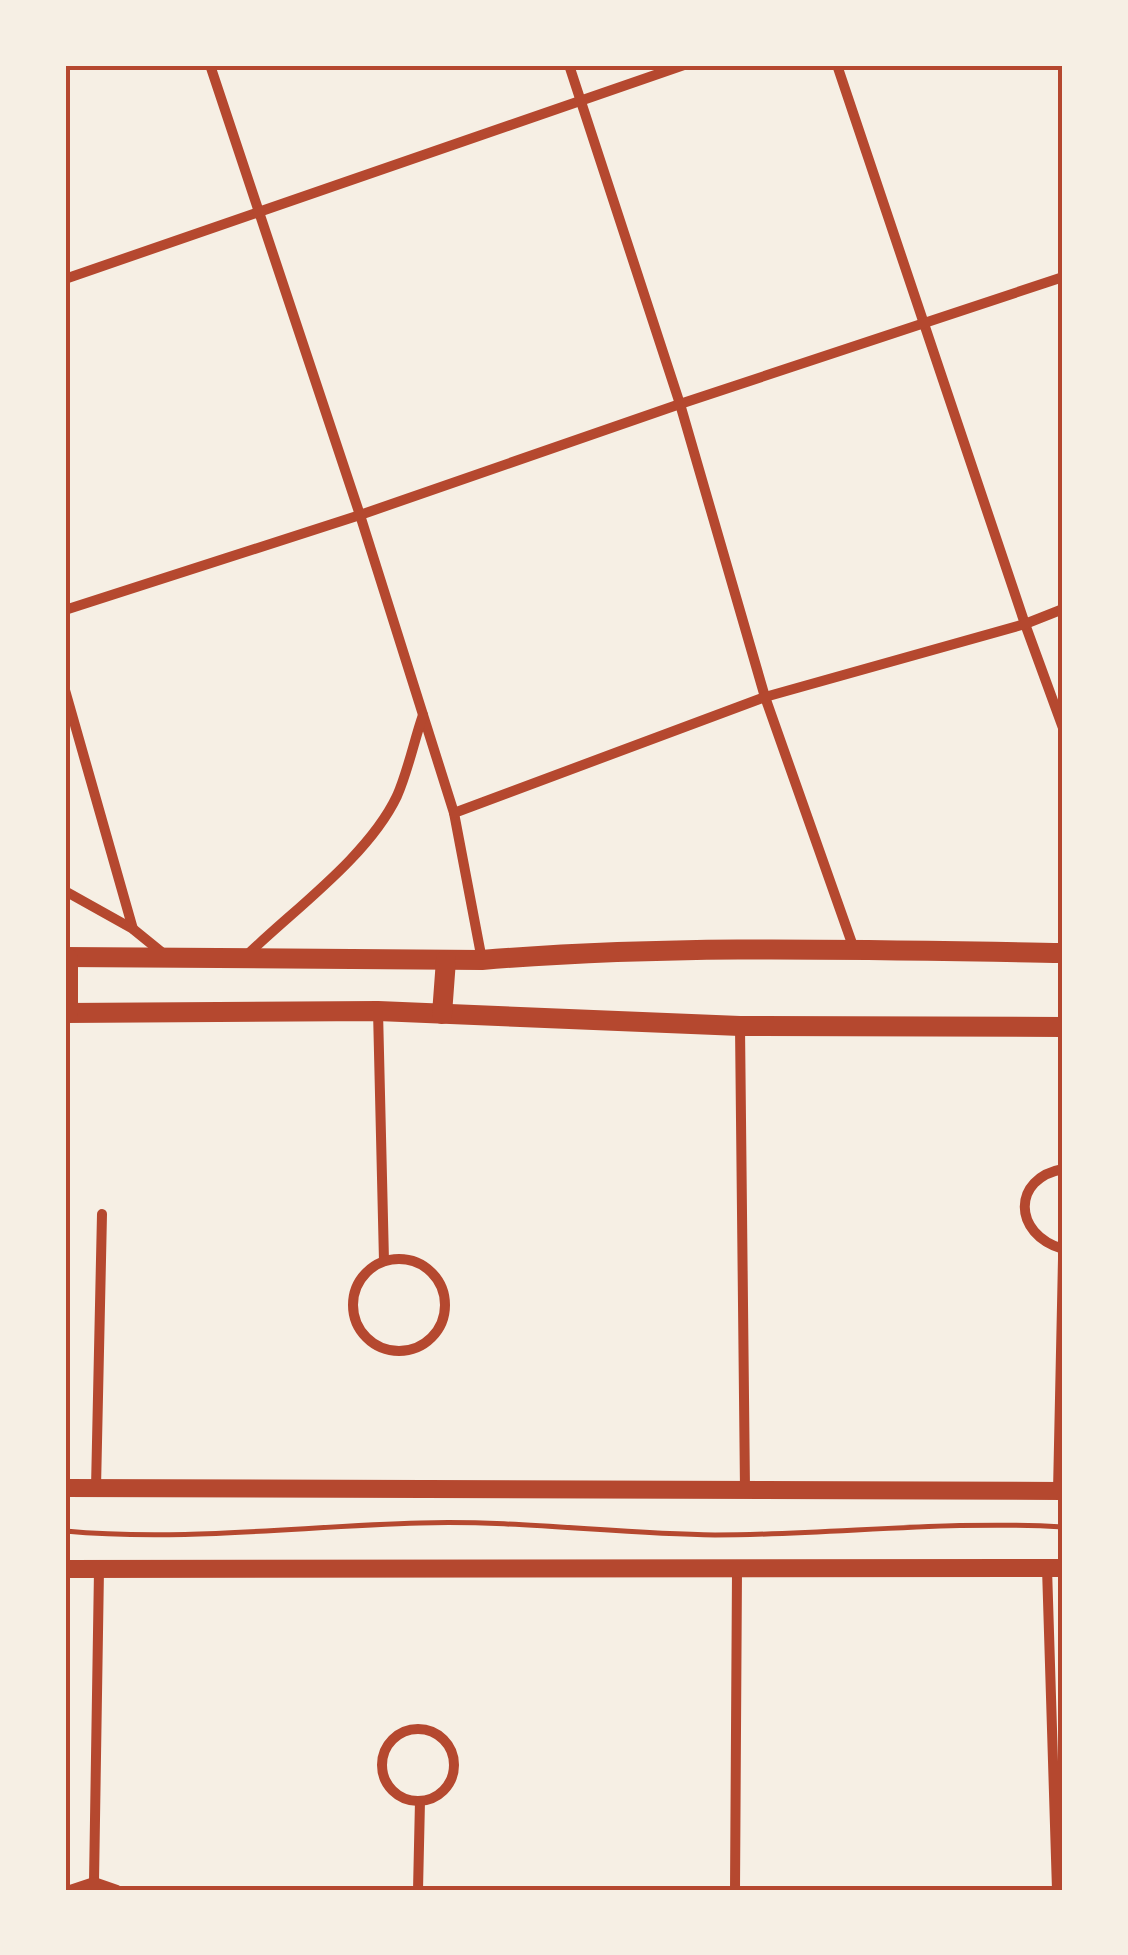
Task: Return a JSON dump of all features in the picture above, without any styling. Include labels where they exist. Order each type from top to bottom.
[{"type":"main road","points":[[1063,953],[854,950],[550,954],[482,960],[67,958],[66,1013],[378,1011],[740,1026],[1063,1027]]},
{"type":"main road","points":[[442,1014],[446,960]]},
{"type":"street","points":[[210,65],[360,515],[454,813],[482,960]]},
{"type":"street","points":[[569,65],[680,404],[765,697],[854,950]]},
{"type":"street","points":[[65,279],[684,65]]},
{"type":"street","points":[[837,65],[1024,624],[1063,728]]},
{"type":"street","points":[[65,610],[1063,278]]},
{"type":"street","points":[[454,813],[765,697],[1063,610]]},
{"type":"street","points":[[65,690],[133,929]]},
{"type":"street","points":[[244,959],[342,868],[376,830],[397,795],[423,714]]},
{"type":"street","points":[[65,891],[133,929],[171,959]]},
{"type":"street","points":[[378,1011],[384,1261]]},
{"type":"street","points":[[740,1026],[745,1489]]},
{"type":"street","points":[[1063,1169],[1034,1183],[1025,1209],[1035,1236],[1063,1250]]},
{"type":"street","points":[[96,1488],[102,1214]]},
{"type":"street","points":[[400,1258],[416,1262],[431,1271],[441,1284],[444,1316],[438,1331],[415,1350],[391,1351],[377,1346],[364,1337],[356,1324],[353,1298],[358,1282],[384,1261],[400,1258]]},
{"type":"street","points":[[65,1488],[1060,1491],[1063,1259]]},
{"type":"street","points":[[65,1570],[1055,1568],[1059,1890]]},
{"type":"street","points":[[94,1882],[99,1570]]},
{"type":"street","points":[[735,1890],[737,1570]]},
{"type":"street","points":[[419,1728],[442,1738],[453,1761],[448,1785],[420,1801],[400,1797],[390,1789],[382,1771],[386,1747],[394,1737],[419,1728]]},
{"type":"street","points":[[418,1890],[420,1801]]},
{"type":"street","points":[[70,1890],[94,1882],[117,1890]]},
{"type":"path","points":[[65,1531],[166,1535],[427,1522],[653,1534],[806,1533],[994,1524],[1063,1527]]}]
